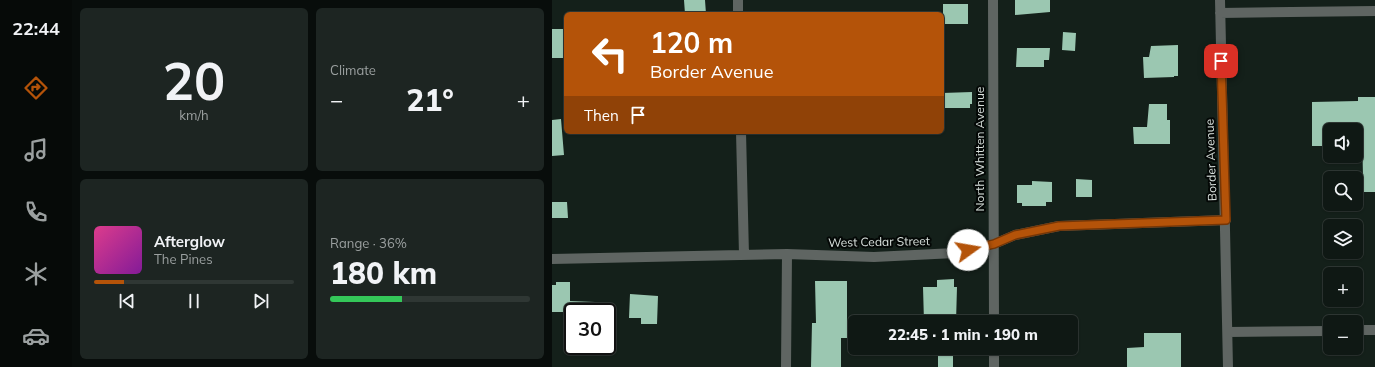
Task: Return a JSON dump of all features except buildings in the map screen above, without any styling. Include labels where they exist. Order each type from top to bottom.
[{"type":"street","points":[[738,0],[738,12]]},
{"type":"street","name":"North Whitten Avenue","points":[[993,0],[994,315]]},
{"type":"street","name":"Border Avenue","points":[[1220,0],[1226,220],[1228,367]]},
{"type":"street","points":[[1220,13],[1375,11]]},
{"type":"street","points":[[741,134],[744,255]]},
{"type":"street","name":"West Cedar Street","points":[[552,259],[787,254],[874,257],[940,254],[955,253],[994,244],[1015,235],[1059,226],[1226,220]]},
{"type":"street","points":[[786,367],[787,254]]},
{"type":"street","points":[[1363,330],[1375,330]]},
{"type":"street","points":[[1228,332],[1323,331]]},
{"type":"street","points":[[994,355],[994,367]]},
{"type":"route","points":[[968,250],[994,244],[1015,235],[1059,226],[1226,220],[1221,61]]}]
